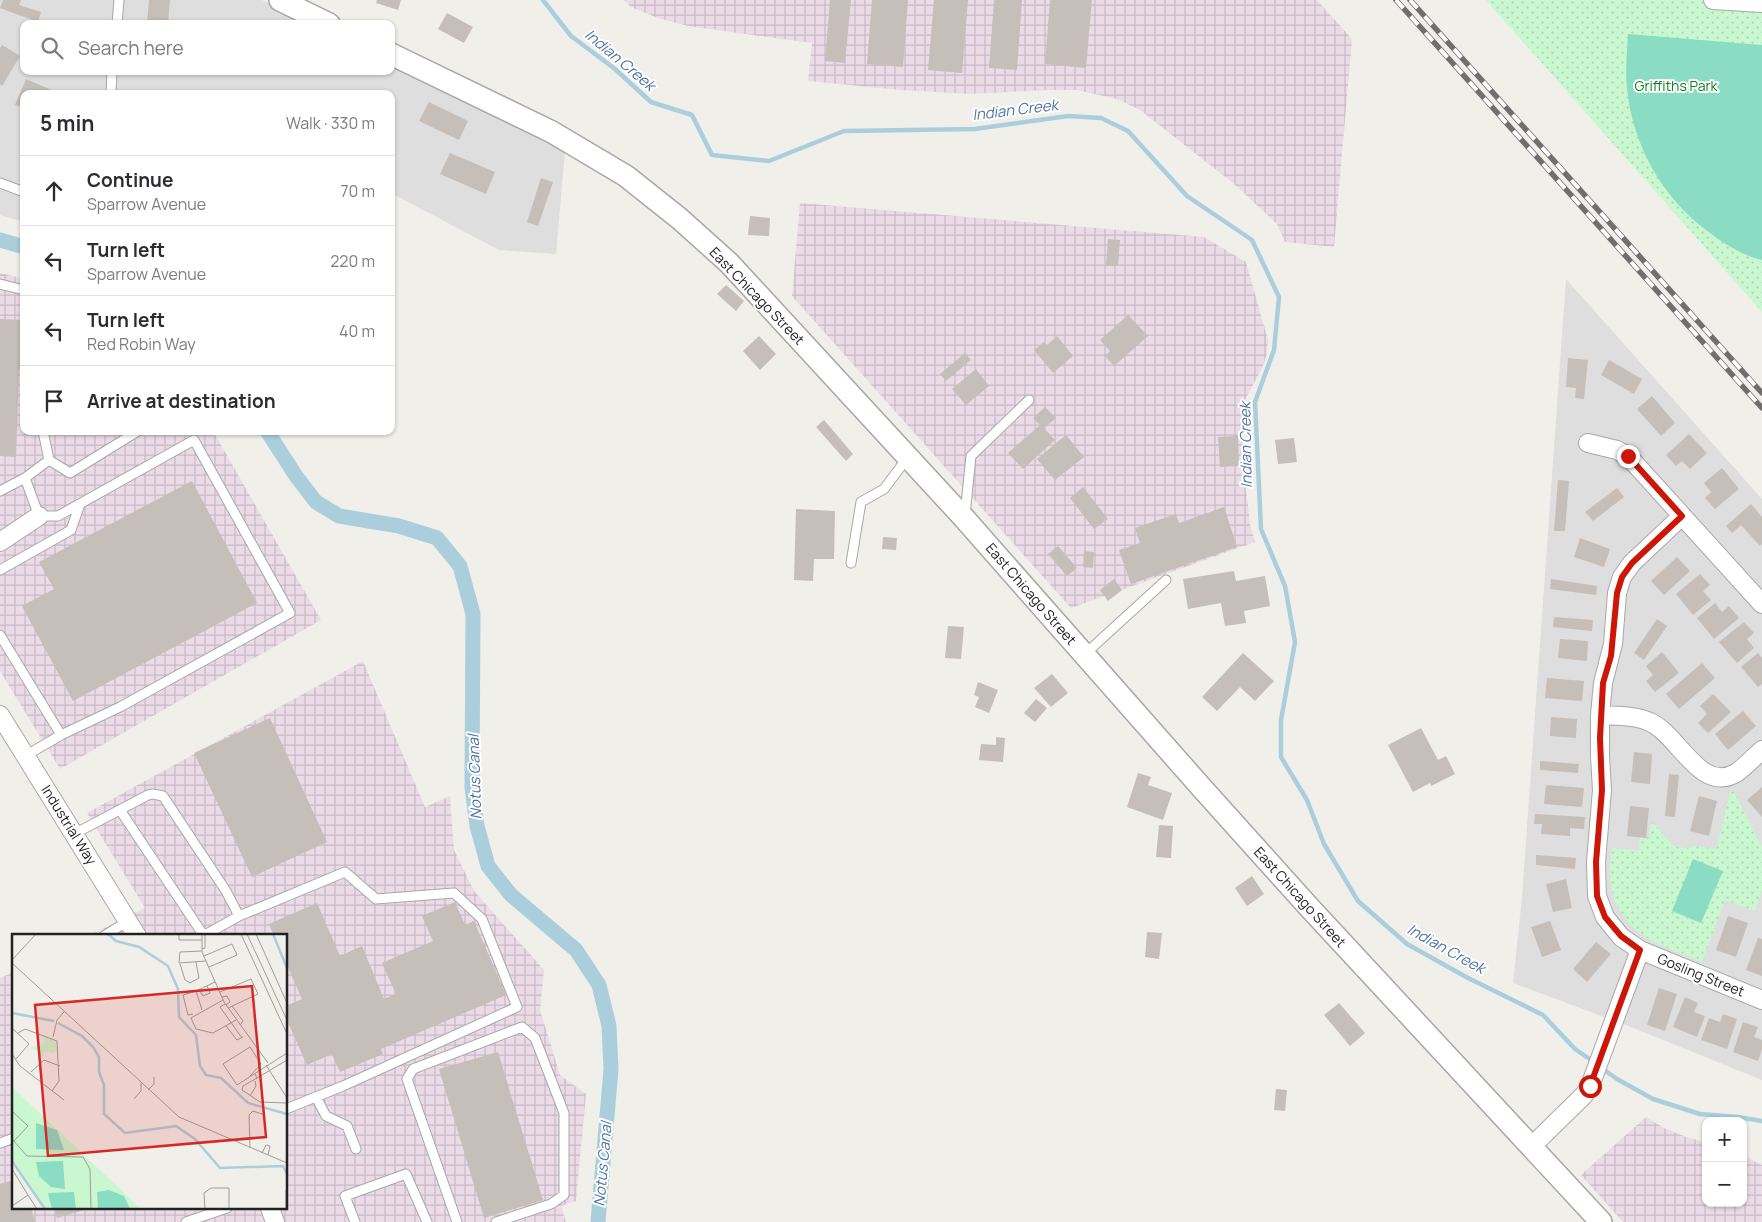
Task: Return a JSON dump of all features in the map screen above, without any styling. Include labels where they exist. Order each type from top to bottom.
[{"type":"street","points":[[280,0],[321,20]]},
{"type":"street","points":[[1713,0],[1762,3]]},
{"type":"street","name":"East Chicago Street","points":[[395,56],[552,132],[626,176],[680,219],[729,263],[964,518],[1302,899],[1601,1222]]},
{"type":"street","points":[[1588,443],[1617,450],[1628,456],[1762,604]]},
{"type":"street","points":[[0,542],[39,516]]},
{"type":"street","name":"Gosling Street","points":[[1682,516],[1632,563],[1622,577],[1617,593],[1614,644],[1603,683],[1600,715],[1602,790],[1596,862],[1597,896],[1605,917],[1621,936],[1640,950],[1762,1000]]},
{"type":"street","name":"Industrial Way","points":[[0,715],[133,929]]},
{"type":"street","points":[[1600,715],[1639,718],[1651,722],[1668,735],[1699,769],[1706,775],[1716,778],[1726,777],[1737,772],[1762,750]]},
{"type":"street","points":[[1531,1146],[1584,1095],[1590,1086],[1640,950]]},
{"type":"street","points":[[271,1210],[275,1222]]},
{"type":"lane","points":[[117,20],[119,0]]},
{"type":"lane","points":[[112,75],[112,90]]},
{"type":"lane","points":[[0,182],[20,190]]},
{"type":"lane","points":[[0,284],[20,289]]},
{"type":"lane","points":[[964,518],[972,456],[1029,400]]},
{"type":"lane","points":[[44,435],[49,460],[70,474],[132,435]]},
{"type":"lane","points":[[25,478],[39,516],[58,516],[194,440],[290,613],[120,707],[61,735],[26,756]]},
{"type":"lane","points":[[851,564],[861,502],[884,489],[908,457]]},
{"type":"lane","points":[[0,491],[25,478],[49,460]]},
{"type":"lane","points":[[0,570],[71,530],[80,504]]},
{"type":"lane","points":[[1085,655],[1166,580]]},
{"type":"lane","points":[[0,635],[61,735]]},
{"type":"lane","points":[[74,834],[148,795],[163,796],[226,891],[239,916]]},
{"type":"lane","points":[[120,810],[202,934]]},
{"type":"lane","points":[[207,934],[239,916],[346,872],[376,898],[454,893],[482,919],[517,1007],[288,1108]]},
{"type":"lane","points":[[112,934],[133,929]]},
{"type":"lane","points":[[457,1222],[407,1079],[413,1069],[522,1027],[534,1038],[564,1113],[564,1195],[550,1204],[496,1222]]},
{"type":"lane","points":[[316,1097],[326,1116],[347,1126],[356,1150]]},
{"type":"lane","points":[[0,1143],[12,1139]]},
{"type":"lane","points":[[355,1222],[345,1196],[406,1174],[427,1222]]},
{"type":"lane","points":[[186,1222],[221,1210]]},
{"type":"shaded area","points":[[0,0],[262,0],[301,20],[20,20],[20,75],[395,75],[395,66],[565,151],[556,254],[499,250],[395,195],[395,90],[20,90],[20,221],[0,215]]},
{"type":"shaded area","points":[[624,0],[1317,0],[1352,39],[1334,247],[1285,242],[1277,224],[1233,183],[1140,110],[1117,99],[1077,90],[970,94],[901,90],[808,81],[812,43],[688,26],[658,18],[631,7]]},
{"type":"shaded area","points":[[800,203],[1204,237],[1246,262],[1268,340],[1263,366],[1245,400],[1243,415],[1244,469],[1250,525],[1255,542],[1071,608],[792,296]]},
{"type":"shaded area","points":[[0,273],[20,278],[20,435],[215,435],[321,620],[60,769],[0,671]]},
{"type":"shaded area","points":[[1566,279],[1762,499],[1762,1080],[1631,1027],[1513,983],[1522,897]]},
{"type":"shaded area","points":[[363,661],[425,807],[450,796],[454,850],[474,891],[544,970],[540,1010],[560,1075],[586,1094],[576,1201],[561,1206],[566,1222],[0,1222],[0,978],[12,973],[12,1210],[288,1210],[288,934],[92,934],[145,908],[87,813]]},
{"type":"shaded area","points":[[1646,1117],[1664,1128],[1702,1141],[1702,1207],[1747,1207],[1747,1157],[1762,1165],[1762,1222],[1623,1222],[1581,1175]]},
{"type":"green space","name":"Griffiths Park","points":[[1486,0],[1762,0],[1762,312]]},
{"type":"green space","points":[[1628,34],[1762,45],[1762,260],[1732,248],[1706,230],[1675,201],[1652,167],[1642,148],[1630,108],[1626,74]]},
{"type":"green space","points":[[1730,792],[1734,792],[1762,847],[1762,891],[1755,911],[1725,900],[1702,962],[1671,950],[1643,935],[1622,914],[1615,900],[1611,883],[1612,848],[1639,850],[1640,837],[1649,837],[1651,821],[1675,847],[1687,848],[1697,846],[1717,849]]},
{"type":"green space","points":[[1693,859],[1723,871],[1701,923],[1672,911]]},
{"type":"building","points":[[3,0],[21,0],[19,5],[41,12],[39,20],[33,20],[0,8]]},
{"type":"building","points":[[149,0],[170,0],[168,20],[147,20]]},
{"type":"building","points":[[377,0],[401,0],[398,10],[376,3]]},
{"type":"building","points":[[830,0],[851,0],[845,63],[825,61]]},
{"type":"building","points":[[872,0],[908,0],[903,67],[867,64]]},
{"type":"building","points":[[934,0],[968,0],[962,73],[928,70]]},
{"type":"building","points":[[994,0],[1022,0],[1017,70],[989,68]]},
{"type":"building","points":[[1050,0],[1092,0],[1086,68],[1045,64]]},
{"type":"building","points":[[447,13],[473,27],[464,43],[438,29]]},
{"type":"building","points":[[2,45],[20,56],[2,86],[0,84],[0,48]]},
{"type":"building","points":[[26,79],[52,90],[21,90]]},
{"type":"building","points":[[20,93],[20,107],[15,105]]},
{"type":"building","points":[[429,102],[468,121],[459,140],[419,121]]},
{"type":"building","points":[[450,153],[495,172],[486,194],[440,174]]},
{"type":"building","points":[[541,178],[553,182],[538,226],[527,222]]},
{"type":"building","points":[[750,216],[770,218],[769,236],[748,235]]},
{"type":"building","points":[[1108,239],[1120,240],[1118,266],[1106,266]]},
{"type":"building","points":[[726,285],[744,301],[736,311],[717,294]]},
{"type":"building","points":[[1128,315],[1148,336],[1114,366],[1105,356],[1110,351],[1100,340]]},
{"type":"building","points":[[0,319],[20,320],[16,457],[0,456]]},
{"type":"building","points":[[759,336],[776,354],[760,370],[743,351]]},
{"type":"building","points":[[1057,336],[1073,356],[1053,373],[1034,350],[1044,342],[1047,345]]},
{"type":"building","points":[[965,353],[971,360],[946,381],[940,374]]},
{"type":"building","points":[[1568,358],[1588,360],[1584,399],[1575,398],[1576,388],[1566,387]]},
{"type":"building","points":[[1609,360],[1642,379],[1634,394],[1601,375]]},
{"type":"building","points":[[976,369],[989,386],[966,405],[952,389]]},
{"type":"building","points":[[1652,396],[1675,423],[1661,436],[1637,409]]},
{"type":"building","points":[[1045,407],[1056,418],[1044,428],[1055,440],[1023,469],[1008,453],[1040,425],[1033,418]]},
{"type":"building","points":[[824,420],[853,454],[846,461],[816,427]]},
{"type":"building","points":[[1689,434],[1707,453],[1690,469],[1682,461],[1676,466],[1666,455]]},
{"type":"building","points":[[1066,435],[1084,457],[1055,480],[1037,459]]},
{"type":"building","points":[[1238,436],[1239,466],[1220,467],[1218,437]]},
{"type":"building","points":[[1294,438],[1297,462],[1278,464],[1275,440]]},
{"type":"building","points":[[1722,468],[1739,489],[1715,509],[1705,498],[1711,492],[1704,483]]},
{"type":"building","points":[[1558,480],[1569,481],[1565,531],[1554,531]]},
{"type":"building","points":[[192,481],[257,603],[73,701],[22,606],[54,589],[39,562]]},
{"type":"building","points":[[1083,487],[1108,519],[1094,529],[1070,498]]},
{"type":"building","points":[[1617,488],[1624,497],[1593,521],[1585,512]]},
{"type":"building","points":[[1751,504],[1762,517],[1762,544],[1760,546],[1741,525],[1732,533],[1726,526]]},
{"type":"building","points":[[1224,507],[1237,547],[1131,584],[1119,550],[1140,543],[1135,528],[1176,514],[1179,523]]},
{"type":"building","points":[[796,509],[835,511],[834,559],[814,559],[813,581],[794,580]]},
{"type":"building","points":[[883,537],[897,538],[896,550],[882,549]]},
{"type":"building","points":[[1580,538],[1610,549],[1604,567],[1574,557]]},
{"type":"building","points":[[1058,546],[1077,568],[1067,576],[1048,554]]},
{"type":"building","points":[[1084,551],[1094,552],[1093,568],[1083,567]]},
{"type":"building","points":[[1677,557],[1690,571],[1664,595],[1651,581]]},
{"type":"building","points":[[1234,571],[1236,581],[1265,576],[1270,606],[1244,611],[1246,623],[1225,626],[1221,603],[1188,609],[1183,579]]},
{"type":"building","points":[[1700,574],[1710,585],[1703,591],[1711,600],[1693,615],[1676,594]]},
{"type":"building","points":[[1114,579],[1122,590],[1108,601],[1100,590]]},
{"type":"building","points":[[1551,579],[1597,586],[1596,595],[1550,589]]},
{"type":"building","points":[[1715,603],[1722,612],[1729,606],[1739,618],[1714,639],[1697,618]]},
{"type":"building","points":[[1554,617],[1593,620],[1592,631],[1553,627]]},
{"type":"building","points":[[1657,619],[1667,626],[1644,660],[1634,653]]},
{"type":"building","points":[[1744,622],[1754,633],[1747,639],[1754,648],[1737,663],[1719,642]]},
{"type":"building","points":[[948,626],[964,627],[961,659],[945,658]]},
{"type":"building","points":[[1560,639],[1588,641],[1587,661],[1558,658]]},
{"type":"building","points":[[1662,652],[1679,673],[1655,692],[1646,681],[1653,675],[1646,666]]},
{"type":"building","points":[[1243,653],[1274,681],[1255,701],[1240,687],[1217,711],[1202,697]]},
{"type":"building","points":[[1758,653],[1762,658],[1762,684],[1758,687],[1741,667]]},
{"type":"building","points":[[1702,663],[1715,678],[1679,709],[1666,694]]},
{"type":"building","points":[[1052,674],[1068,693],[1051,707],[1034,688]]},
{"type":"building","points":[[1547,678],[1584,681],[1582,701],[1545,698]]},
{"type":"building","points":[[978,682],[998,690],[989,713],[975,707],[979,697],[974,695]]},
{"type":"building","points":[[1713,694],[1731,712],[1708,733],[1698,723],[1707,714],[1700,706]]},
{"type":"building","points":[[1036,699],[1047,708],[1035,722],[1024,713]]},
{"type":"building","points":[[1743,711],[1756,726],[1728,750],[1715,734]]},
{"type":"building","points":[[1551,717],[1577,719],[1576,738],[1550,736]]},
{"type":"building","points":[[270,718],[327,842],[252,877],[194,753]]},
{"type":"building","points":[[1421,728],[1438,760],[1446,756],[1455,774],[1431,786],[1430,783],[1413,792],[1388,745]]},
{"type":"building","points":[[996,737],[1005,738],[1003,762],[979,760],[981,744],[996,745]]},
{"type":"building","points":[[1634,752],[1652,754],[1650,784],[1631,782]]},
{"type":"building","points":[[1540,761],[1579,764],[1578,773],[1540,770]]},
{"type":"building","points":[[1138,773],[1151,777],[1148,785],[1172,793],[1163,820],[1127,807]]},
{"type":"building","points":[[1669,774],[1679,775],[1675,817],[1665,816]]},
{"type":"building","points":[[1546,785],[1584,788],[1582,807],[1544,804]]},
{"type":"building","points":[[1762,787],[1762,817],[1747,800]]},
{"type":"building","points":[[1699,796],[1717,801],[1709,836],[1690,831]]},
{"type":"building","points":[[1630,806],[1649,808],[1646,838],[1627,836]]},
{"type":"building","points":[[1535,814],[1585,817],[1584,829],[1570,828],[1570,836],[1541,834],[1542,824],[1534,824]]},
{"type":"building","points":[[1159,825],[1173,826],[1171,858],[1156,857]]},
{"type":"building","points":[[1536,855],[1576,858],[1575,869],[1536,865]]},
{"type":"building","points":[[1252,876],[1264,894],[1247,906],[1235,888]]},
{"type":"building","points":[[1566,879],[1572,908],[1553,912],[1546,884]]},
{"type":"building","points":[[455,902],[465,925],[474,921],[506,995],[381,1049],[383,1054],[340,1072],[332,1054],[307,1065],[288,1022],[288,1005],[302,999],[288,968],[288,934],[273,934],[269,924],[317,903],[340,956],[362,946],[384,999],[396,994],[382,963],[433,941],[422,916]]},
{"type":"building","points":[[1728,916],[1748,923],[1736,957],[1716,950]]},
{"type":"building","points":[[1550,921],[1561,950],[1542,957],[1531,927]]},
{"type":"building","points":[[1147,932],[1162,933],[1159,959],[1145,957]]},
{"type":"building","points":[[1758,938],[1762,939],[1762,976],[1746,970]]},
{"type":"building","points":[[1596,942],[1611,954],[1587,982],[1573,969]]},
{"type":"building","points":[[1659,988],[1677,994],[1665,1031],[1647,1025]]},
{"type":"building","points":[[1685,997],[1698,1003],[1694,1012],[1705,1016],[1697,1037],[1673,1027]]},
{"type":"building","points":[[1339,1003],[1365,1033],[1350,1046],[1324,1015]]},
{"type":"building","points":[[1723,1014],[1737,1019],[1727,1049],[1701,1040],[1709,1018],[1720,1022]]},
{"type":"building","points":[[1743,1022],[1758,1027],[1754,1037],[1762,1040],[1762,1049],[1758,1061],[1733,1052]]},
{"type":"building","points":[[498,1052],[543,1200],[484,1218],[439,1069]]},
{"type":"building","points":[[1276,1089],[1287,1090],[1285,1111],[1274,1110]]},
{"type":"building","points":[[12,1181],[12,1210],[32,1210],[35,1222],[0,1222],[0,1184]]},
{"type":"building","points":[[55,1210],[84,1210],[57,1218]]},
{"type":"waterway","name":"Indian Creek","points":[[543,0],[571,36],[615,69],[651,102],[692,115],[712,155],[769,161],[844,131],[975,129],[1068,116],[1101,118],[1128,131],[1187,196],[1252,240],[1279,297],[1274,350],[1255,402],[1261,529],[1285,586],[1295,642],[1281,720],[1281,757],[1307,800],[1324,844],[1358,901],[1407,944],[1468,978],[1543,1015],[1575,1049],[1594,1062]]},
{"type":"waterway","name":"Notus Canal","points":[[0,240],[20,246]]},
{"type":"waterway","name":"Notus Canal","points":[[270,435],[296,476],[316,502],[339,516],[399,526],[437,538],[460,566],[473,614],[472,787],[477,826],[488,866],[511,895],[576,950],[599,985],[609,1026],[611,1069],[598,1222]]},
{"type":"waterway","name":"Indian Creek","points":[[1600,1067],[1653,1099],[1700,1114],[1762,1121]]},
{"type":"railway","points":[[1396,0],[1762,408]]},
{"type":"railway","points":[[1410,0],[1762,393]]},
{"type":"route","points":[[1590,1086],[1640,950],[1621,936],[1605,917],[1597,896],[1596,862],[1602,790],[1600,715],[1603,683],[1614,644],[1617,593],[1622,577],[1632,563],[1682,516],[1628,456]]}]
